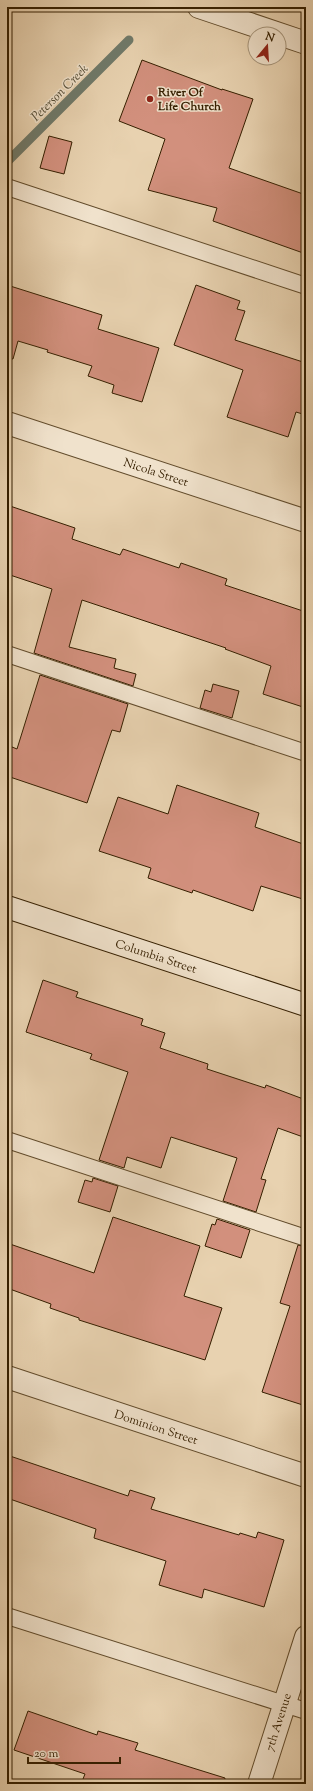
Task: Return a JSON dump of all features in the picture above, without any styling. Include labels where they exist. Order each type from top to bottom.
[{"type":"street","points":[[199,7],[306,42]]},
{"type":"street","name":"Nicola Street","points":[[7,423],[306,521]]},
{"type":"street","name":"Columbia Street","points":[[7,907],[306,1005]]},
{"type":"street","name":"Dominion Street","points":[[7,1377],[306,1476]]},
{"type":"street","name":"7th Avenue","points":[[258,1784],[306,1637]]},
{"type":"lane","points":[[7,187],[306,286]]},
{"type":"lane","points":[[7,654],[306,753]]},
{"type":"lane","points":[[7,1140],[306,1238]]},
{"type":"lane","points":[[7,1616],[306,1711]]},
{"type":"building","points":[[142,60],[222,90],[253,99],[229,168],[306,195],[306,254],[213,221],[217,208],[148,190],[165,139],[119,121]]},
{"type":"building","points":[[49,136],[72,142],[64,174],[40,168]]},
{"type":"building","points":[[7,285],[102,315],[98,329],[159,348],[142,402],[112,393],[114,385],[88,376],[92,366],[47,352],[48,350],[18,341],[13,359],[7,358]]},
{"type":"building","points":[[196,285],[240,301],[237,309],[245,311],[235,340],[306,363],[306,415],[296,412],[288,437],[227,417],[243,370],[174,345]]},
{"type":"building","points":[[7,505],[75,528],[72,539],[120,555],[123,549],[179,568],[181,563],[227,579],[225,585],[306,612],[306,708],[263,694],[271,666],[225,649],[226,648],[82,600],[69,647],[116,659],[114,668],[136,674],[133,686],[34,653],[52,589],[7,574]]},
{"type":"building","points":[[40,675],[128,704],[120,732],[112,730],[87,803],[7,776],[7,745],[17,749]]},
{"type":"building","points":[[213,684],[239,691],[232,718],[200,708],[205,690],[211,692]]},
{"type":"building","points":[[177,785],[259,813],[255,827],[306,845],[306,900],[261,886],[253,911],[193,890],[192,893],[148,878],[151,868],[99,851],[118,797],[168,814]]},
{"type":"building","points":[[43,980],[78,992],[76,997],[143,1019],[141,1025],[165,1033],[160,1048],[208,1064],[207,1069],[265,1088],[266,1085],[306,1100],[306,1138],[278,1128],[261,1179],[266,1180],[256,1212],[223,1201],[237,1158],[171,1137],[161,1168],[127,1157],[124,1168],[99,1160],[128,1072],[90,1059],[92,1054],[26,1032]]},
{"type":"building","points":[[93,1178],[118,1186],[110,1212],[78,1202],[85,1180],[92,1182]]},
{"type":"building","points":[[113,1217],[200,1246],[184,1296],[222,1308],[205,1360],[79,1320],[79,1318],[50,1308],[51,1304],[7,1288],[7,1243],[94,1273]]},
{"type":"building","points":[[217,1219],[250,1230],[241,1258],[205,1246],[212,1224],[215,1225]]},
{"type":"building","points":[[298,1245],[306,1247],[306,1406],[262,1392],[290,1306],[280,1303]]},
{"type":"building","points":[[7,1455],[128,1496],[130,1490],[155,1498],[151,1509],[239,1535],[240,1533],[256,1538],[258,1532],[284,1540],[264,1607],[204,1589],[202,1598],[159,1585],[166,1561],[94,1538],[96,1529],[7,1498]]},
{"type":"building","points":[[28,1711],[97,1735],[98,1731],[138,1743],[135,1750],[225,1778],[224,1784],[81,1784],[85,1774],[14,1750]]},
{"type":"waterway","name":"Peterson Creek","points":[[7,162],[129,40]]},
{"type":"place","name":"River Of Life Church","points":[[150,99]]}]
